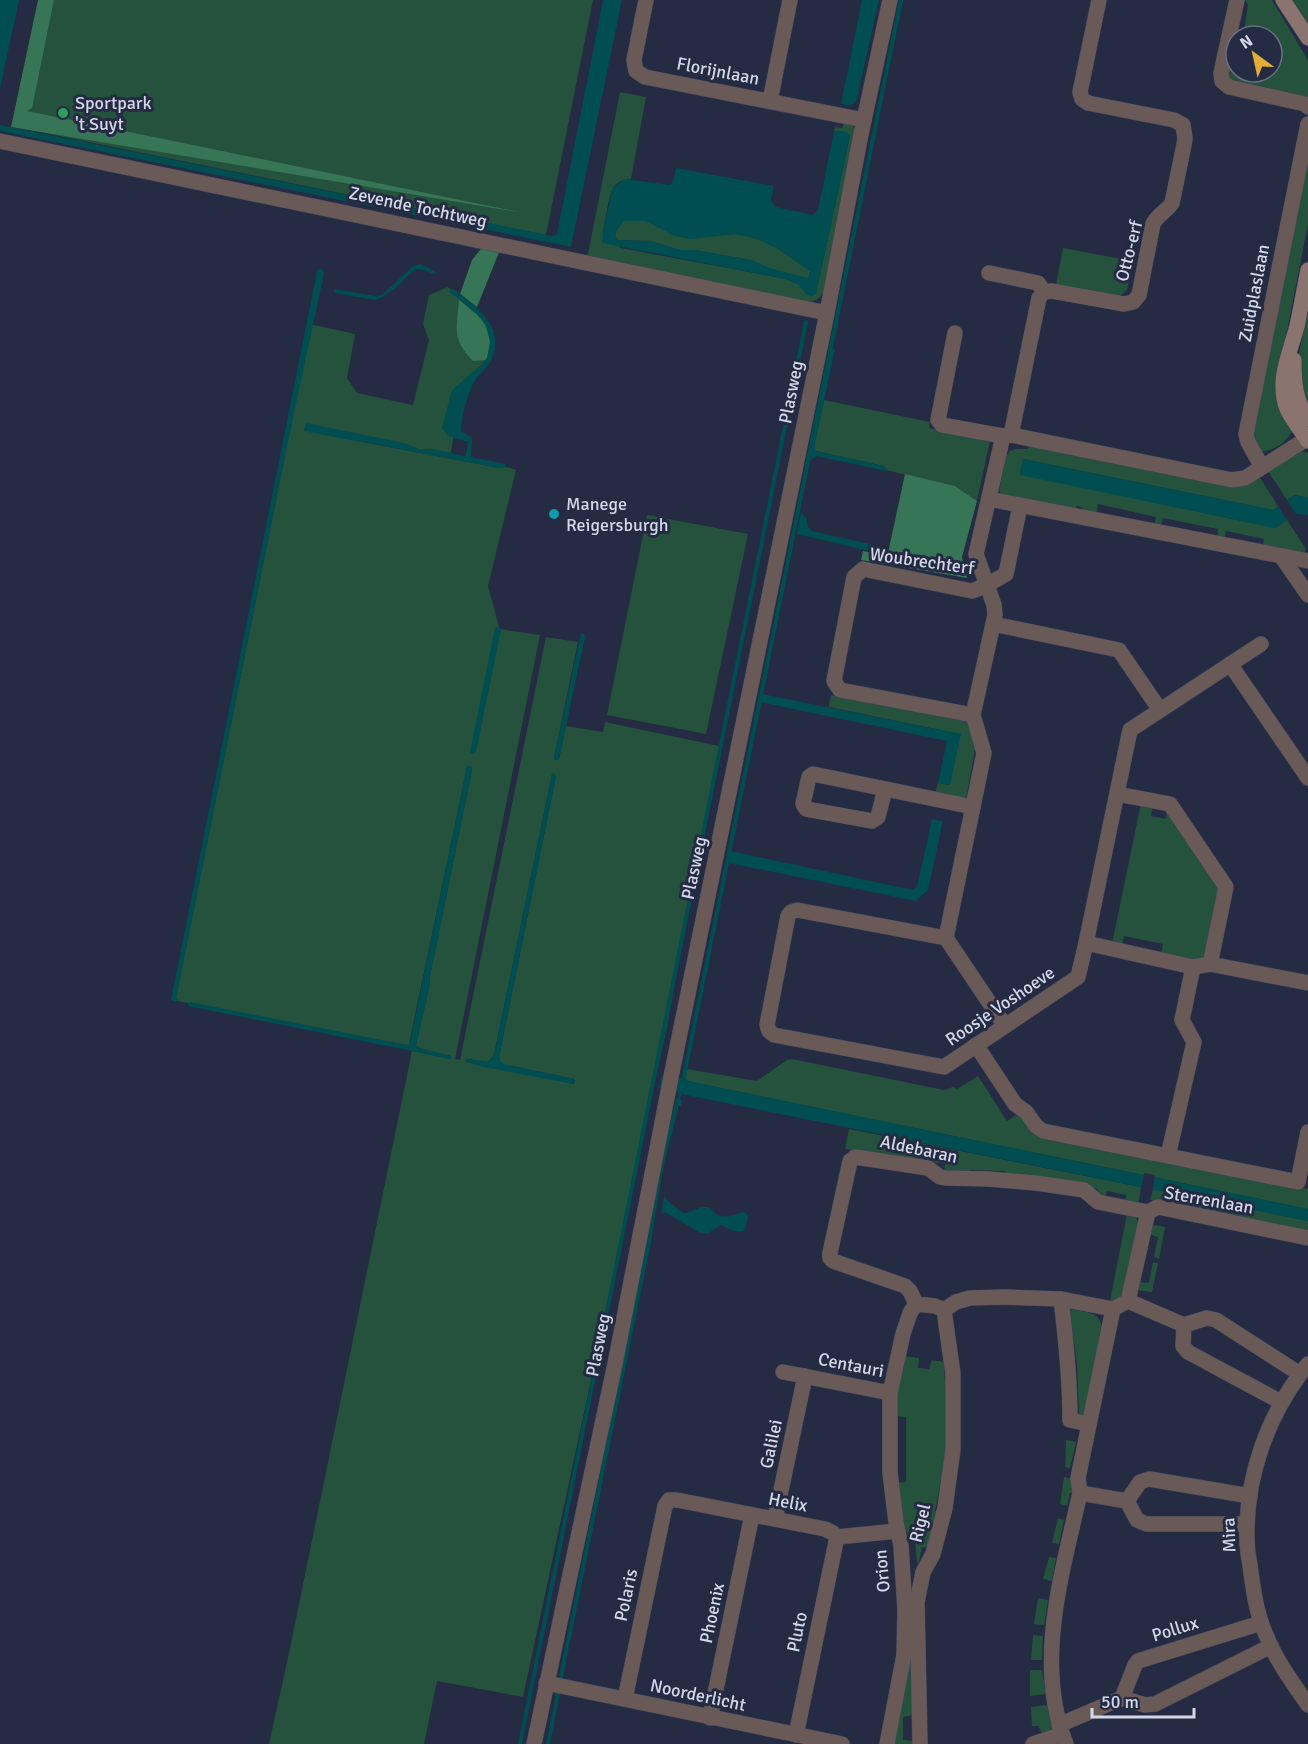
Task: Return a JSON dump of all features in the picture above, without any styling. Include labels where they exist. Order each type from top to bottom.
[{"type":"street","name":"Florijnlaan","points":[[646,0],[634,60],[636,71],[645,77],[864,120]]},
{"type":"street","points":[[770,102],[790,0]]},
{"type":"street","name":"Plasweg","points":[[534,1744],[615,1364],[667,1095],[890,0]]},
{"type":"street","name":"Otto-erf","points":[[989,273],[1038,283],[1044,292],[1052,291],[1124,304],[1133,302],[1139,295],[1153,224],[1156,218],[1167,211],[1172,203],[1185,138],[1183,125],[1174,120],[1088,103],[1082,99],[1080,92],[1099,0]]},
{"type":"street","points":[[1237,0],[1221,73],[1222,81],[1229,87],[1308,106]]},
{"type":"street","points":[[1283,0],[1308,38]]},
{"type":"street","name":"Zuidplaslaan","points":[[1262,467],[1246,434],[1308,124]]},
{"type":"street","name":"Zevende Tochtweg","points":[[0,141],[827,313]]},
{"type":"street","points":[[955,333],[938,420],[942,424],[1232,480],[1245,478],[1308,439],[1287,409],[1283,380],[1308,270]]},
{"type":"street","points":[[1007,436],[1039,298],[1044,292]]},
{"type":"street","points":[[1296,327],[1294,379],[1300,404],[1308,419]]},
{"type":"street","name":"Woubrechterf","points":[[946,938],[984,753],[973,715],[995,615],[994,605],[976,554],[1007,436]]},
{"type":"street","points":[[989,499],[1308,561]]},
{"type":"street","name":"Woubrechterf","points":[[973,715],[840,690],[834,681],[854,577],[863,569],[972,591],[987,585],[1006,574],[1020,506]]},
{"type":"street","points":[[1281,556],[1308,595]]},
{"type":"street","points":[[993,624],[1119,650],[1160,710]]},
{"type":"street","name":"Roosje Voshoeve","points":[[946,938],[797,910],[791,912],[788,916],[766,1026],[774,1035],[944,1067],[1078,977],[1130,730],[1261,644]]},
{"type":"street","points":[[1230,664],[1308,778]]},
{"type":"street","points":[[885,789],[878,817],[872,821],[806,809],[803,804],[809,777],[813,774],[973,807]]},
{"type":"street","points":[[1117,794],[1170,804],[1226,887],[1210,964]]},
{"type":"street","points":[[946,938],[1005,1026]]},
{"type":"street","points":[[1086,943],[1193,968],[1210,964],[1308,983]]},
{"type":"street","points":[[1168,1156],[1194,1042],[1182,1020],[1193,968]]},
{"type":"street","points":[[976,1045],[1015,1104],[1026,1112],[1036,1126],[1043,1131],[1298,1182],[1308,1132]]},
{"type":"street","name":"Aldebaran","points":[[916,1304],[905,1286],[830,1258],[850,1161],[855,1157],[928,1168],[945,1178],[1036,1183],[1084,1190],[1098,1202],[1148,1212]]},
{"type":"street","name":"Sterrenlaan","points":[[1128,1301],[1148,1212],[1158,1207],[1308,1238]]},
{"type":"street","points":[[916,1304],[935,1306],[944,1310],[956,1302],[970,1298],[1005,1297],[1061,1299],[1113,1309],[1128,1301],[1184,1326],[1207,1318],[1216,1320],[1304,1369]]},
{"type":"street","points":[[1061,1299],[1068,1355],[1070,1420],[1089,1424]]},
{"type":"street","name":"Centauri","points":[[783,1372],[890,1393],[903,1334],[910,1313],[916,1304]]},
{"type":"street","points":[[1062,1735],[1051,1666],[1053,1627],[1060,1582],[1080,1493],[1078,1478],[1113,1309]]},
{"type":"street","name":"Rigel","points":[[920,1744],[917,1602],[923,1572],[933,1554],[945,1508],[953,1449],[953,1374],[944,1310]]},
{"type":"street","points":[[1184,1326],[1183,1346],[1188,1352],[1281,1401]]},
{"type":"street","name":"Mira","points":[[1304,1369],[1281,1401],[1272,1419],[1254,1472],[1247,1524],[1247,1543],[1254,1598],[1261,1623],[1281,1666],[1308,1704]]},
{"type":"street","name":"Galilei","points":[[775,1519],[805,1376]]},
{"type":"street","name":"Orion","points":[[887,1744],[904,1655],[905,1610],[901,1546],[890,1472],[890,1393]]},
{"type":"street","points":[[1127,1501],[1140,1482],[1149,1479],[1250,1496]]},
{"type":"street","points":[[1080,1493],[1127,1501]]},
{"type":"street","name":"Helix","points":[[669,1500],[825,1529],[837,1538]]},
{"type":"street","name":"Polaris","points":[[625,1699],[664,1506],[669,1500]]},
{"type":"street","points":[[1127,1501],[1137,1520],[1146,1524],[1247,1524]]},
{"type":"street","name":"Phoenix","points":[[710,1718],[752,1515]]},
{"type":"street","points":[[837,1538],[897,1531]]},
{"type":"street","name":"Pluto","points":[[796,1735],[837,1538]]},
{"type":"street","name":"Pollux","points":[[1122,1698],[1138,1661],[1261,1623]]},
{"type":"street","points":[[1034,1744],[1062,1735],[1122,1698],[1145,1705],[1155,1704],[1271,1646]]},
{"type":"street","name":"Noorderlicht","points":[[546,1683],[842,1744]]},
{"type":"shaded area","points":[[0,0],[19,0],[0,89]]},
{"type":"shaded area","points":[[38,0],[54,0],[32,108],[27,111],[524,213],[11,127]]},
{"type":"shaded area","points":[[42,0],[593,0],[546,235],[15,127]]},
{"type":"shaded area","points":[[603,0],[622,0],[571,247],[0,131],[0,125],[552,236],[557,234]]},
{"type":"shaded area","points":[[862,0],[879,0],[857,99],[849,105],[841,104]]},
{"type":"shaded area","points":[[1245,0],[1272,0],[1308,60],[1308,97],[1251,84],[1284,84],[1284,24],[1245,24],[1248,5]]},
{"type":"shaded area","points":[[1291,0],[1308,0],[1308,26]]},
{"type":"shaded area","points":[[620,92],[646,97],[631,179],[621,181],[613,188],[603,232],[621,248],[786,279],[798,284],[812,296],[816,293],[850,136],[846,132],[834,131],[835,127],[842,128],[844,123],[852,125],[855,130],[824,290],[818,298],[804,302],[587,259]]},
{"type":"shaded area","points":[[834,131],[846,132],[850,136],[816,294],[812,296],[807,295],[798,284],[786,279],[602,243],[613,187],[626,179],[670,185],[676,168],[774,186],[771,200],[776,207],[813,215],[818,210]],"holes":[[[623,221],[646,221],[674,236],[692,239],[736,234],[755,238],[777,248],[810,271],[808,278],[769,268],[751,260],[694,250],[680,250],[650,241],[617,240],[616,231]]]},
{"type":"shaded area","points":[[1308,152],[1308,224],[1280,367],[1293,428],[1280,445],[1270,450],[1260,451],[1253,439],[1252,430]]},
{"type":"shaded area","points":[[623,221],[646,221],[668,232],[736,234],[755,238],[777,248],[810,271],[808,279],[769,268],[751,260],[694,250],[680,250],[650,241],[617,240],[616,231]]},
{"type":"shaded area","points":[[484,245],[500,250],[477,307],[460,294],[472,260]]},
{"type":"shaded area","points":[[1063,248],[1132,261],[1127,290],[1120,296],[1056,285]]},
{"type":"shaded area","points":[[420,264],[436,273],[416,269],[381,298],[375,300],[335,293],[334,289],[375,296],[382,295],[413,266]]},
{"type":"shaded area","points":[[319,268],[324,274],[285,455],[176,1002],[171,1000]]},
{"type":"shaded area","points":[[448,287],[488,322],[489,360],[461,394],[450,457],[304,431],[516,470],[488,586],[499,627],[497,627],[476,751],[500,629],[540,635],[455,1059],[460,1060],[546,637],[578,642],[555,760],[559,759],[566,726],[603,732],[605,722],[719,746],[667,1026],[523,1697],[437,1681],[424,1744],[269,1744],[412,1051],[451,1059],[451,1056],[419,1048],[416,1045],[471,767],[467,767],[409,1044],[178,1001],[176,998],[310,324],[355,334],[347,378],[357,393],[413,405],[429,340],[423,324],[429,295]],"holes":[[[552,774],[556,776],[499,1057],[502,1064],[575,1079],[574,1084],[466,1062],[467,1059],[488,1062],[494,1055]]]},
{"type":"shaded area","points":[[451,288],[461,294],[488,320],[495,342],[492,359],[470,391],[461,431],[472,438],[471,457],[505,464],[505,468],[304,431],[306,423],[404,443],[419,449],[466,455],[468,442],[448,436],[442,428],[452,390],[487,358],[490,342],[486,326],[481,318],[450,292]]},
{"type":"shaded area","points":[[459,299],[474,311],[489,333],[490,350],[486,360],[473,361],[461,346],[457,333]]},
{"type":"shaded area","points":[[1308,311],[1308,411],[1298,370],[1298,358]]},
{"type":"shaded area","points":[[829,348],[835,349],[814,447],[816,451],[884,466],[886,471],[816,456],[808,467],[805,465]]},
{"type":"shaded area","points":[[824,400],[930,422],[929,428],[990,441],[977,501],[955,486],[886,470],[884,466],[816,451],[814,447]]},
{"type":"shaded area","points":[[1029,445],[1259,476],[1278,506],[1273,510],[1023,459],[1020,474],[1275,528],[1287,520],[1306,549],[1303,557],[1262,549],[1264,539],[1226,531],[1224,541],[1217,540],[1218,529],[1163,518],[1160,528],[1154,527],[1156,517],[1098,504],[1096,515],[1083,512],[1083,508],[1077,506],[1075,511],[1002,496],[999,491],[1005,458],[1010,451],[1028,449]]},
{"type":"shaded area","points":[[1302,451],[1308,453],[1308,498],[1295,495],[1287,500],[1268,471]]},
{"type":"shaded area","points":[[1023,459],[1273,510],[1278,506],[1287,520],[1275,528],[1020,475]]},
{"type":"shaded area","points":[[905,474],[955,486],[977,501],[962,557],[967,578],[861,560],[863,551],[885,555],[888,553]]},
{"type":"shaded area","points":[[1295,495],[1308,498],[1308,515],[1296,514],[1287,500]]},
{"type":"shaded area","points":[[801,512],[812,531],[874,545],[886,550],[886,555],[797,534]]},
{"type":"shaded area","points":[[647,515],[748,534],[706,734],[607,715]]},
{"type":"shaded area","points":[[499,627],[501,630],[476,752],[472,754],[470,752],[495,628]]},
{"type":"shaded area","points":[[581,633],[585,637],[557,760],[554,758]]},
{"type":"shaded area","points":[[762,694],[961,734],[950,785],[938,783],[947,741],[760,702]]},
{"type":"shaded area","points":[[831,695],[968,722],[975,749],[966,800],[935,794],[938,783],[949,785],[960,734],[829,707]]},
{"type":"shaded area","points":[[467,766],[470,766],[472,770],[416,1045],[419,1048],[451,1056],[451,1059],[188,1006],[190,1002],[409,1044]]},
{"type":"shaded area","points":[[554,773],[556,776],[499,1057],[503,1064],[575,1079],[574,1084],[479,1066],[465,1061],[467,1059],[488,1062],[494,1055]]},
{"type":"shaded area","points":[[1141,803],[1153,806],[1151,816],[1165,819],[1168,809],[1220,887],[1206,956],[1197,962],[1161,954],[1163,944],[1124,936],[1122,947],[1112,944]]},
{"type":"shaded area","points":[[932,819],[943,821],[928,890],[916,901],[728,863],[730,851],[913,890],[917,887]]},
{"type":"shaded area","points":[[792,1059],[944,1090],[953,1087],[957,1089],[978,1076],[1007,1121],[1016,1115],[1024,1118],[1034,1133],[1308,1189],[1308,1209],[687,1081],[685,1078],[687,1069],[757,1081],[787,1060]]},
{"type":"shaded area","points":[[662,1076],[679,1079],[684,1077],[688,1081],[1308,1209],[1308,1221],[682,1094],[681,1106],[675,1105],[678,1092],[659,1088]]},
{"type":"shaded area","points":[[849,1129],[1141,1187],[1138,1207],[1125,1204],[1126,1195],[1107,1191],[1105,1199],[1097,1193],[1098,1189],[1005,1175],[1005,1171],[970,1170],[969,1175],[944,1173],[945,1164],[845,1149]]},
{"type":"shaded area","points":[[1153,1189],[1308,1221],[1308,1233],[1150,1200]]},
{"type":"shaded area","points":[[664,1196],[683,1213],[703,1207],[710,1208],[720,1216],[745,1212],[748,1215],[745,1230],[736,1231],[721,1225],[707,1234],[699,1232],[665,1212],[661,1214]]},
{"type":"shaded area","points":[[1127,1214],[1135,1216],[1139,1223],[1123,1296],[1110,1301]]},
{"type":"shaded area","points":[[1150,1224],[1165,1227],[1159,1259],[1154,1257],[1158,1237],[1148,1234]]},
{"type":"shaded area","points":[[1153,1262],[1158,1263],[1152,1292],[1137,1290],[1139,1282],[1149,1283]]},
{"type":"shaded area","points":[[1070,1309],[1094,1315],[1104,1326],[1084,1417],[1075,1414],[1079,1413],[1077,1365]]},
{"type":"shaded area","points":[[904,1356],[919,1358],[918,1368],[929,1369],[932,1360],[944,1362],[947,1426],[945,1460],[935,1511],[939,1512],[929,1548],[922,1547],[917,1563],[915,1542],[909,1542],[906,1530],[902,1531],[897,1483],[906,1482],[906,1417],[896,1416],[895,1400]]},
{"type":"shaded area","points":[[1066,1440],[1076,1442],[1070,1468],[1065,1467]]},
{"type":"shaded area","points":[[1064,1477],[1072,1479],[1075,1494],[1070,1493],[1067,1506],[1060,1504]]},
{"type":"shaded area","points":[[1058,1518],[1064,1520],[1059,1544],[1052,1543]]},
{"type":"shaded area","points":[[1049,1557],[1056,1558],[1052,1581],[1043,1579]]},
{"type":"shaded area","points":[[1038,1598],[1048,1600],[1044,1625],[1034,1624]]},
{"type":"shaded area","points":[[1033,1635],[1043,1636],[1042,1660],[1031,1660]]},
{"type":"shaded area","points":[[908,1662],[912,1662],[913,1715],[903,1717],[903,1740],[914,1741],[914,1744],[895,1744],[893,1741]]},
{"type":"shaded area","points":[[1030,1670],[1042,1670],[1046,1694],[1030,1696]]},
{"type":"shaded area","points":[[1047,1705],[1054,1728],[1043,1734],[1038,1726],[1032,1726],[1031,1707]]},
{"type":"pier","points":[[1144,1173],[1155,1175],[1152,1192],[1141,1190]]},
{"type":"waterway","points":[[830,352],[901,0]]},
{"type":"waterway","points":[[520,1744],[806,322]]},
{"type":"waterway","points":[[683,1081],[808,462]]},
{"type":"waterway","points":[[560,1681],[648,1247],[662,1164],[678,1100]]},
{"type":"waterway","points":[[548,1744],[559,1688]]},
{"type":"place","name":"Sportpark 't Suyt","points":[[63,113]]},
{"type":"place","name":"Manege Reigersburgh","points":[[554,514]]}]
